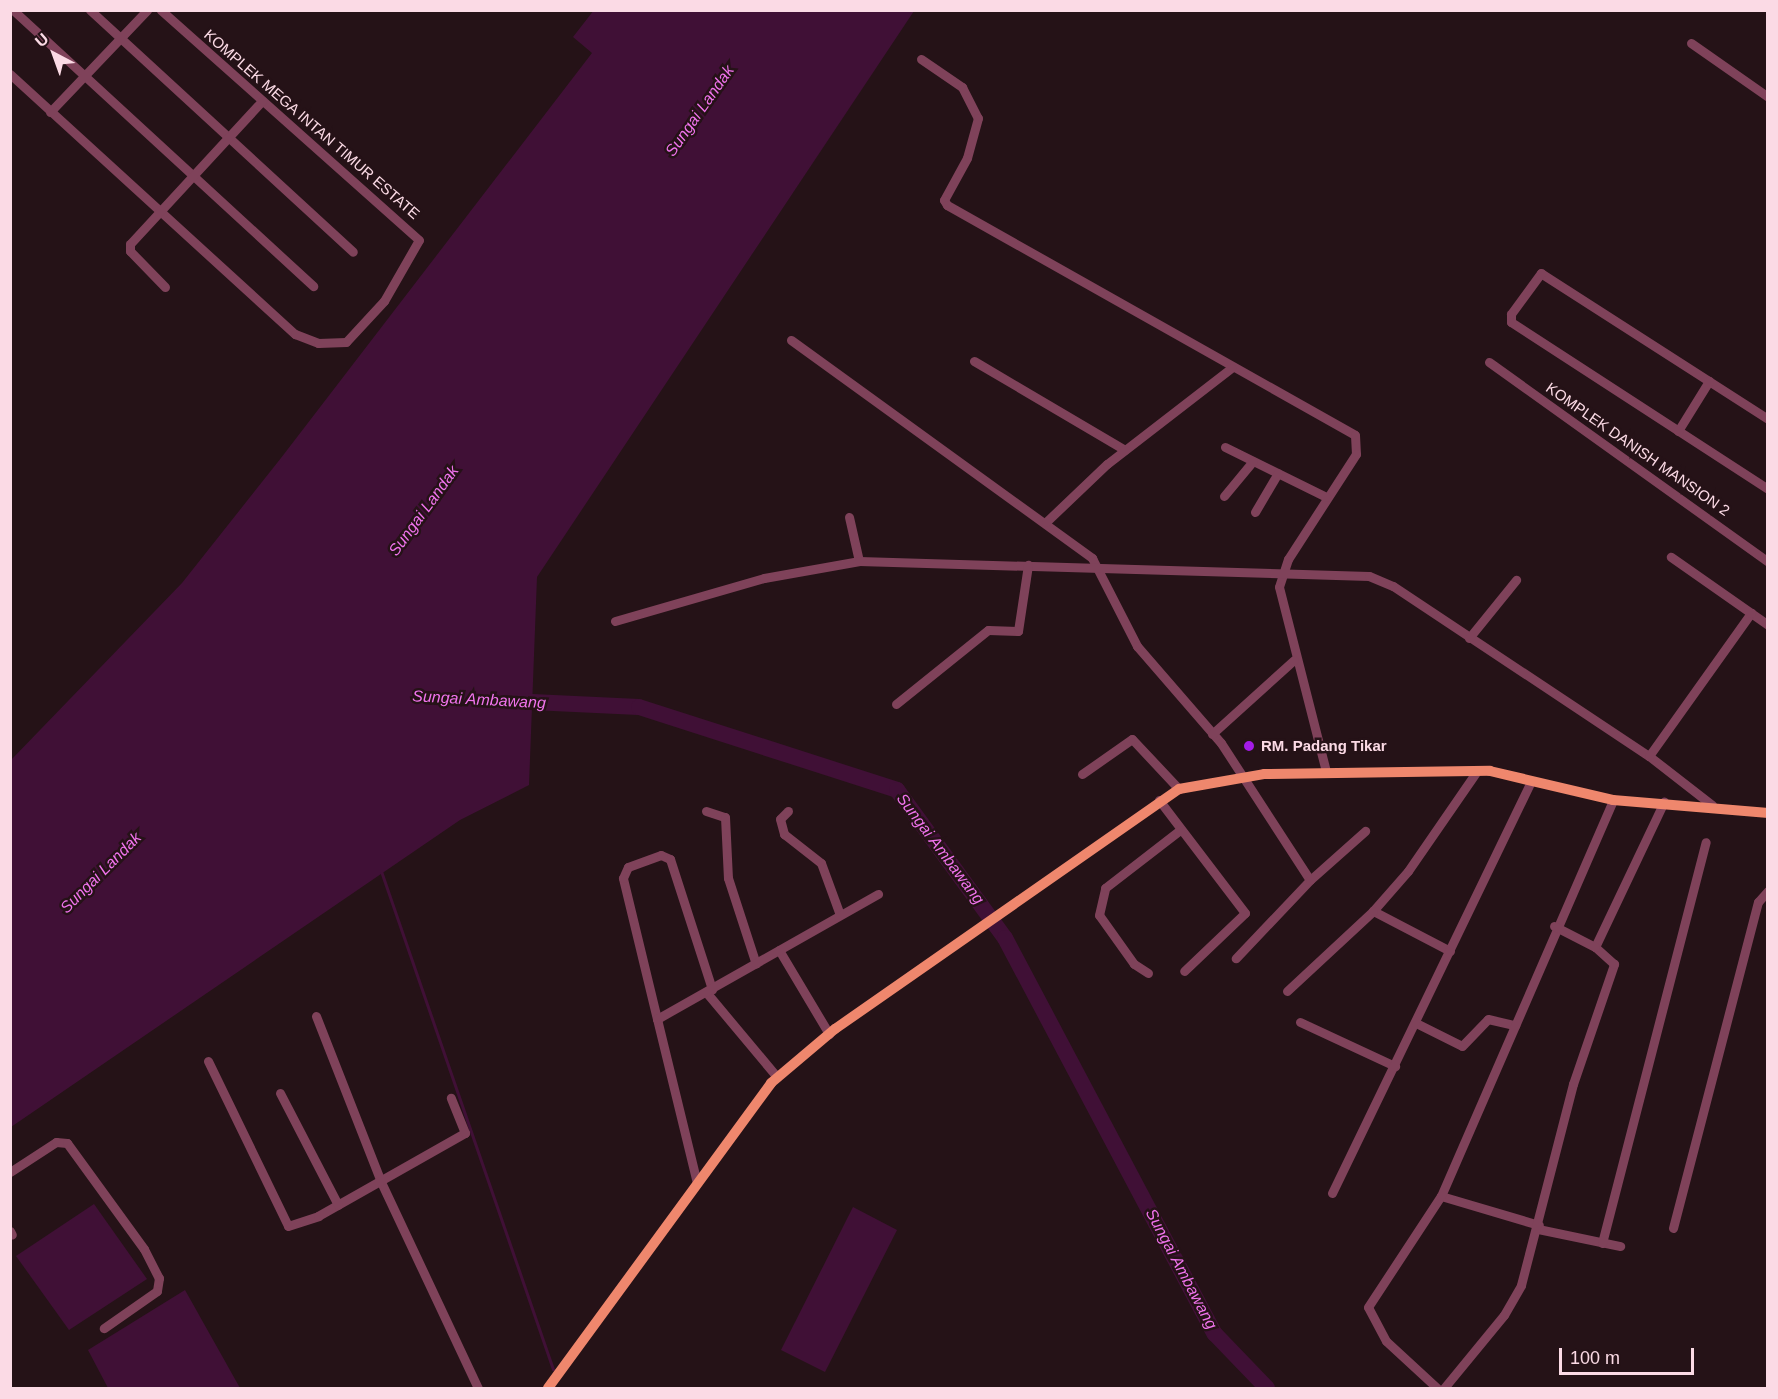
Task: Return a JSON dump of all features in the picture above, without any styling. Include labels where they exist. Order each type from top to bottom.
[{"type":"main road","points":[[548,1389],[777,1077],[829,1034],[1046,878],[1159,800],[1179,789],[1241,776],[1326,771],[1477,771],[1531,781],[1613,801],[1712,805],[1767,813]]},
{"type":"street","points":[[12,10],[192,178],[313,286]]},
{"type":"street","points":[[90,10],[353,252]]},
{"type":"street","points":[[50,112],[147,10]]},
{"type":"street","name":"KOMPLEK MEGA INTAN TIMUR ESTATE","points":[[160,212],[295,334],[335,345],[354,335],[384,300],[419,240],[161,10]]},
{"type":"street","points":[[1691,43],[1767,97]]},
{"type":"street","points":[[921,59],[962,87],[978,118],[967,158],[944,200],[947,205],[1232,368],[1355,435],[1356,454],[1326,496],[1282,571],[1280,600],[1294,660],[1326,771]]},
{"type":"street","points":[[10,74],[160,212]]},
{"type":"street","points":[[165,287],[128,248],[262,101]]},
{"type":"street","points":[[1767,419],[1542,273],[1511,314],[1513,324],[1767,489]]},
{"type":"street","points":[[791,340],[1089,553],[1142,652],[1212,734],[1310,880]]},
{"type":"street","points":[[974,361],[1125,450]]},
{"type":"street","name":"KOMPLEK DANISH MANSION 2","points":[[1489,362],[1767,562]]},
{"type":"street","points":[[1046,522],[1125,450],[1232,368]]},
{"type":"street","points":[[1678,431],[1709,381]]},
{"type":"street","points":[[1225,447],[1326,496]]},
{"type":"street","points":[[1224,496],[1253,461]]},
{"type":"street","points":[[1255,512],[1278,473]]},
{"type":"street","points":[[849,517],[859,561]]},
{"type":"street","points":[[1671,557],[1767,625]]},
{"type":"street","points":[[615,621],[764,578],[859,561],[1282,571],[1382,579],[1649,756],[1712,805]]},
{"type":"street","points":[[896,704],[988,630],[1018,631],[1028,565]]},
{"type":"street","points":[[1469,638],[1516,580]]},
{"type":"street","points":[[1649,756],[1751,614]]},
{"type":"street","points":[[1212,734],[1294,660]]},
{"type":"street","points":[[1082,774],[1132,739],[1179,789]]},
{"type":"street","points":[[1287,991],[1373,911],[1408,871],[1477,771]]},
{"type":"street","points":[[1332,1193],[1531,781]]},
{"type":"street","points":[[1159,800],[1245,913],[1185,971]]},
{"type":"street","points":[[1437,1389],[1386,1341],[1368,1307],[1441,1196],[1515,1025],[1554,926],[1613,801]]},
{"type":"street","points":[[1595,947],[1664,802]]},
{"type":"street","points":[[706,811],[725,817],[728,878],[756,964]]},
{"type":"street","points":[[788,811],[780,819],[784,834],[821,863],[840,915]]},
{"type":"street","points":[[1148,972],[1134,964],[1099,915],[1105,888],[1180,830]]},
{"type":"street","points":[[1236,958],[1310,880],[1365,831]]},
{"type":"street","points":[[1602,1243],[1706,842]]},
{"type":"street","points":[[697,1183],[623,878],[634,863],[661,855],[670,859],[709,990],[777,1077]]},
{"type":"street","points":[[1673,1228],[1758,902],[1767,891]]},
{"type":"street","points":[[657,1019],[878,894]]},
{"type":"street","points":[[1373,911],[1450,951]]},
{"type":"street","points":[[1444,1389],[1510,1305],[1538,1227],[1573,1084],[1614,964],[1595,947],[1554,926]]},
{"type":"street","points":[[779,950],[829,1034]]},
{"type":"street","points":[[316,1016],[381,1182],[478,1389]]},
{"type":"street","points":[[1416,1023],[1462,1046],[1488,1019],[1515,1025]]},
{"type":"street","points":[[1300,1022],[1395,1066]]},
{"type":"street","points":[[208,1060],[285,1224],[303,1223],[381,1182],[465,1133],[451,1098]]},
{"type":"street","points":[[280,1094],[338,1204]]},
{"type":"street","points":[[10,1172],[56,1142],[67,1143],[144,1249],[159,1278],[157,1291],[104,1328]]},
{"type":"street","points":[[1441,1196],[1538,1227],[1620,1246]]},
{"type":"water","name":"Sungai Landak","points":[[594,10],[914,11],[537,577],[529,785],[460,820],[11,1127],[11,760],[182,583],[281,458],[592,53],[573,37]]},
{"type":"water","points":[[94,1204],[147,1279],[69,1330],[16,1256]]},
{"type":"water","points":[[853,1207],[897,1230],[825,1372],[781,1350]]},
{"type":"water","points":[[185,1290],[240,1388],[108,1388],[88,1350]]},
{"type":"waterway","name":"Sungai Ambawang","points":[[511,701],[639,707],[897,790],[1005,938],[1215,1334],[1267,1388]]},
{"type":"waterway","points":[[381,871],[553,1369]]},
{"type":"place","name":"RM. Padang Tikar","points":[[1249,746]]}]
